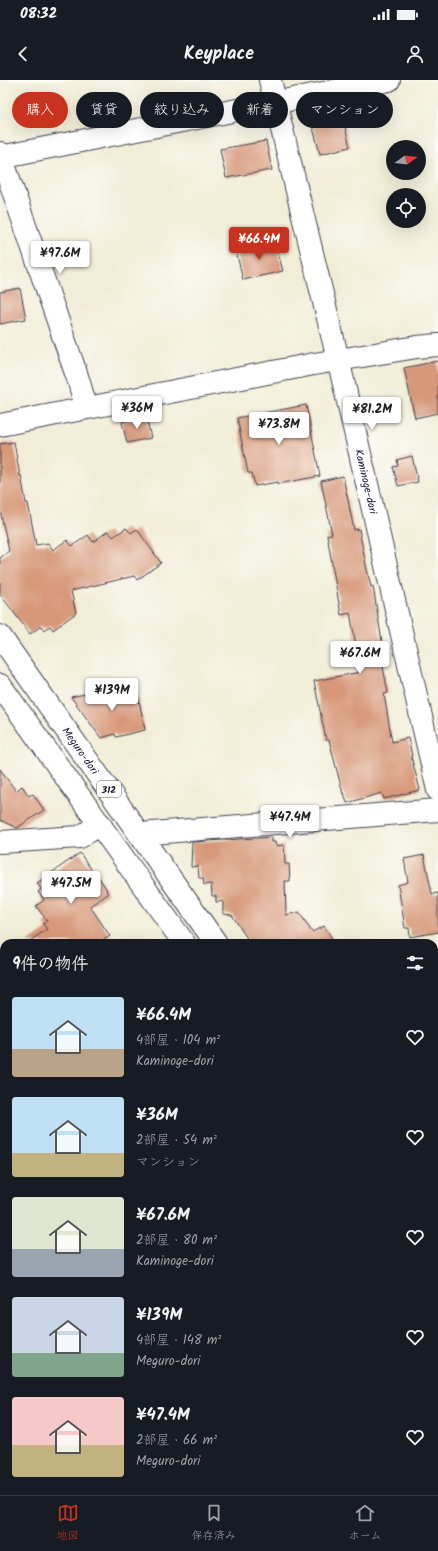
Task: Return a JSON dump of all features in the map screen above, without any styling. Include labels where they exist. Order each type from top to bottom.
[{"type":"street","name":"Kaminoge-dori","points":[[270,80],[273,92]]},
{"type":"street","points":[[288,101],[389,80]]},
{"type":"street","points":[[86,408],[79,382],[0,155],[232,111]]},
{"type":"street","name":"Kaminoge-dori","points":[[282,128],[338,360],[438,790]]},
{"type":"street","points":[[0,425],[338,360],[438,345]]},
{"type":"street","name":"Meguro-dori","points":[[0,636],[213,939]]},
{"type":"street","name":"312","points":[[0,685],[181,939]]},
{"type":"street","points":[[140,834],[438,810]]},
{"type":"street","points":[[0,842],[80,836],[100,824]]},
{"type":"building","points":[[313,128],[345,128],[350,147],[320,154]]},
{"type":"building","points":[[266,141],[272,170],[226,178],[220,149]]},
{"type":"building","points":[[275,242],[283,271],[243,280],[236,251]]},
{"type":"building","points":[[20,288],[26,319],[0,324],[0,292]]},
{"type":"building","points":[[438,361],[438,413],[415,418],[404,368]]},
{"type":"building","points":[[306,405],[320,476],[278,484],[278,482],[255,486],[252,473],[248,473],[237,418]]},
{"type":"building","points":[[146,416],[151,438],[127,443],[122,422]]},
{"type":"building","points":[[14,442],[20,476],[21,475],[26,503],[28,503],[36,545],[48,543],[53,550],[67,540],[72,546],[88,535],[93,542],[108,531],[113,537],[126,528],[131,533],[137,529],[161,563],[137,580],[134,576],[71,591],[76,613],[53,630],[50,626],[44,630],[41,626],[30,634],[0,594],[0,558],[9,551],[0,510],[0,444]]},
{"type":"building","points":[[412,456],[418,482],[398,486],[393,467],[398,466],[397,460]]},
{"type":"building","points":[[343,476],[354,530],[359,529],[371,587],[373,586],[385,660],[382,661],[388,693],[384,694],[392,742],[408,738],[420,790],[384,799],[382,793],[347,803],[344,793],[343,794],[329,740],[326,740],[314,681],[361,672],[350,613],[341,615],[327,535],[332,534],[321,481]]},
{"type":"building","points":[[121,686],[124,698],[138,695],[145,730],[116,737],[115,734],[101,738],[71,697]]},
{"type":"building","points":[[0,769],[16,791],[22,786],[29,796],[33,794],[44,810],[17,828],[0,820]]},
{"type":"building","points":[[272,837],[272,842],[275,842],[276,846],[284,845],[285,864],[289,864],[290,881],[285,881],[286,915],[299,912],[312,932],[324,926],[332,939],[247,939],[232,915],[223,914],[223,901],[216,902],[216,896],[212,896],[211,884],[204,885],[203,878],[199,878],[198,866],[191,867],[192,842]]},
{"type":"building","points":[[80,853],[96,877],[98,876],[107,890],[108,894],[90,906],[110,936],[105,939],[33,939],[47,929],[43,924],[47,921],[36,906],[44,900],[38,892],[41,889],[37,883]]},
{"type":"building","points":[[424,855],[432,894],[438,893],[438,932],[410,937],[409,928],[405,928],[398,885],[408,882],[404,859]]}]
